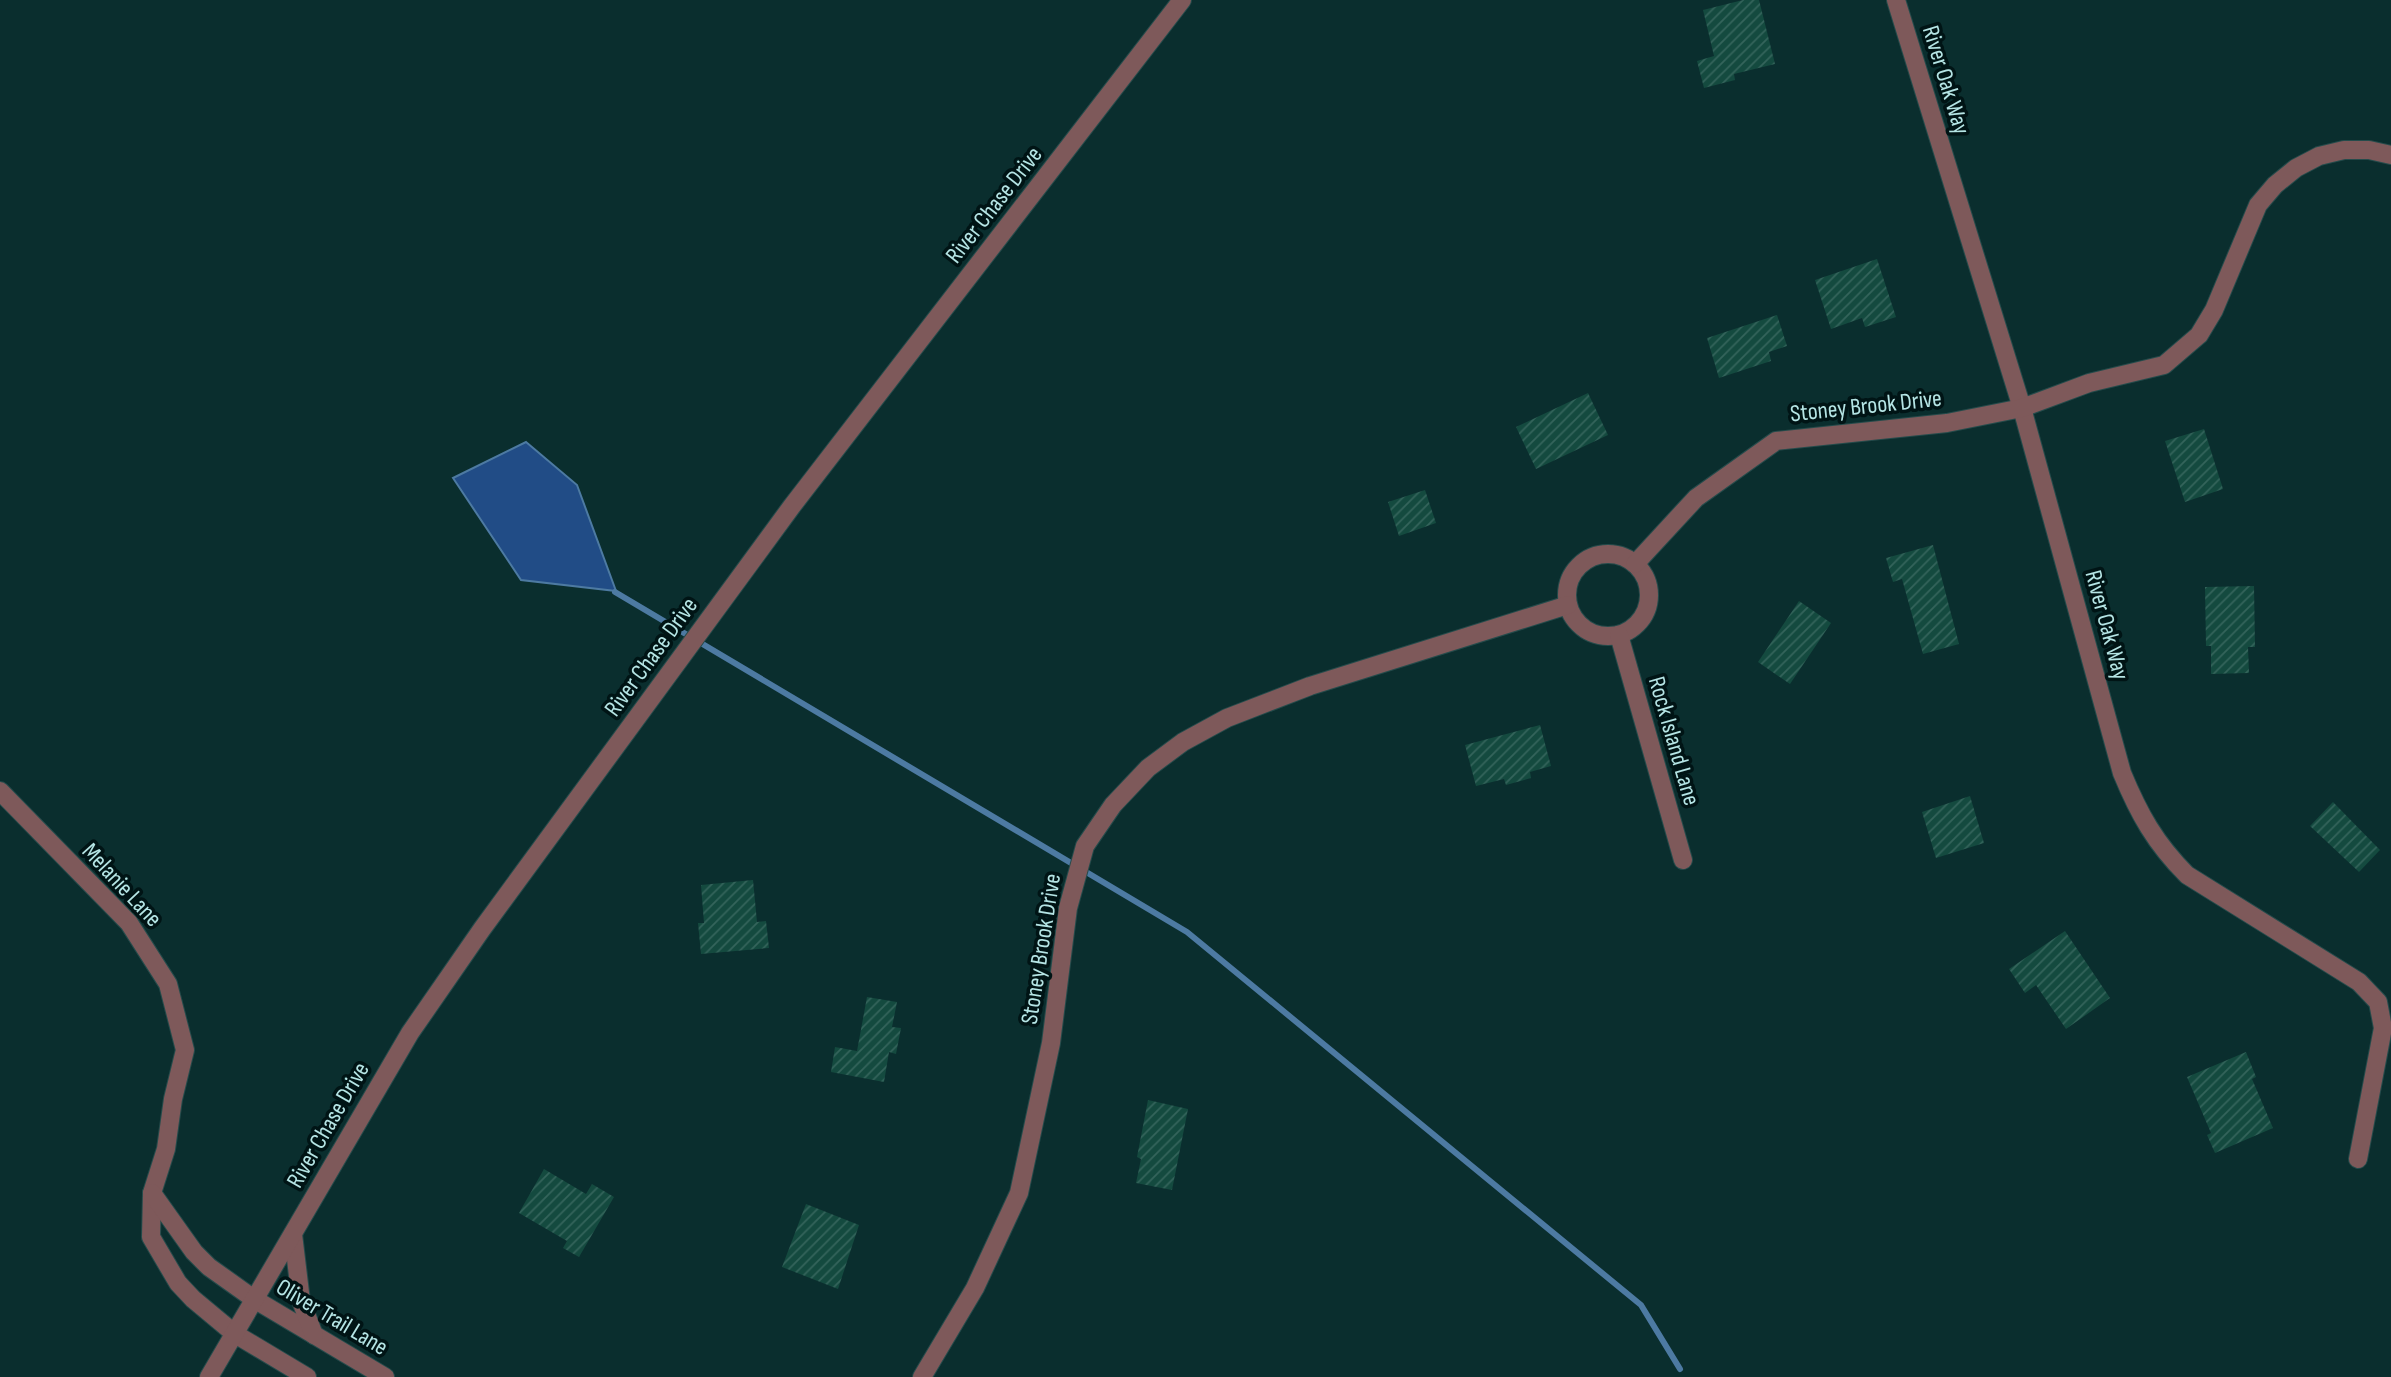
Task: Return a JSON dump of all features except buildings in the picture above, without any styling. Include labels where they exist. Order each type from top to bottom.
[{"type":"street","name":"River Chase Drive","points":[[209,1377],[410,1033],[482,929],[792,506],[1182,0]]},
{"type":"street","name":"River Oak Way","points":[[1896,0],[2022,408],[2122,773],[2141,818],[2187,875],[2384,999],[2383,1028],[2358,1159]]},
{"type":"street","name":"Stoney Brook Drive","points":[[1636,564],[1696,498],[1776,440],[1947,423],[2022,408],[2089,383],[2128,376],[2164,365],[2200,335],[2214,310],[2258,205],[2274,185],[2296,168],[2319,156],[2344,149],[2369,150],[2391,155]]},
{"type":"street","points":[[1612,553],[1636,564],[1648,586],[1646,610],[1640,621],[1619,635],[1593,634],[1582,627],[1568,605],[1569,579],[1586,559],[1612,553]]},
{"type":"street","name":"Stoney Brook Drive","points":[[922,1377],[975,1288],[1019,1193],[1051,1043],[1068,908],[1085,846],[1113,804],[1148,768],[1184,742],[1227,718],[1310,686],[1568,605]]},
{"type":"street","name":"Rock Island Lane","points":[[1619,635],[1683,860]]},
{"type":"street","name":"Melanie Lane","points":[[0,791],[129,923],[168,984],[185,1050],[173,1099],[166,1149],[152,1192],[152,1237],[193,1299],[235,1334]]},
{"type":"street","points":[[152,1192],[194,1252],[209,1267],[254,1299]]},
{"type":"street","points":[[293,1234],[302,1301],[314,1335]]},
{"type":"street","name":"Oliver Trail Lane","points":[[254,1299],[385,1377]]},
{"type":"street","points":[[235,1334],[307,1377]]},
{"type":"water","points":[[526,442],[577,485],[616,591],[521,580],[453,478]]},
{"type":"waterway","points":[[615,592],[1187,932],[1641,1305],[1680,1369]]}]
